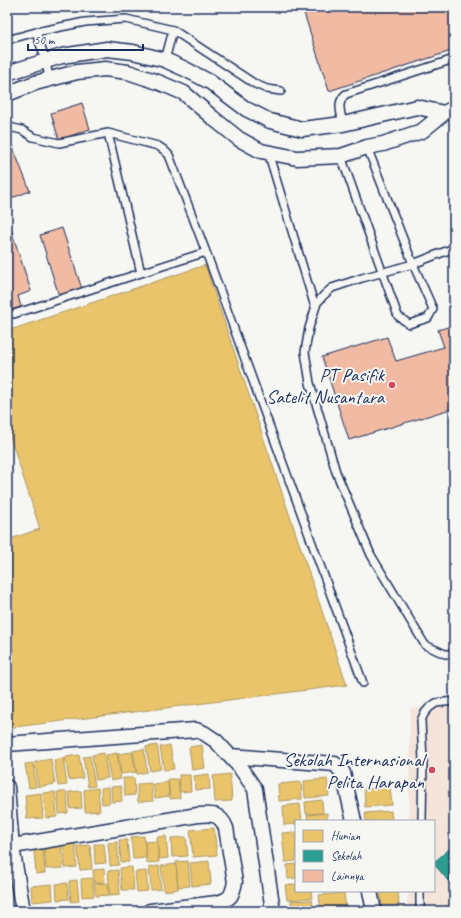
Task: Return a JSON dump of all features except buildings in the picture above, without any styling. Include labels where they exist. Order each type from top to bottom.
[{"type":"street","points":[[7,73],[62,56],[107,49],[133,52],[165,60],[210,82],[246,109],[270,121],[302,129],[343,124],[417,107],[449,110]]},
{"type":"street","points":[[7,94],[35,83],[77,72],[105,69],[128,72],[184,93],[238,139],[261,151],[297,158],[341,156],[367,147],[383,144],[422,131],[449,110]]},
{"type":"street","points":[[7,744],[196,730],[204,732],[216,741],[239,766],[255,789],[273,911]]},
{"type":"street","points":[[230,756],[335,764],[343,773],[354,820]]},
{"type":"street","points":[[7,787],[10,847],[23,911]]},
{"type":"street","points":[[10,847],[198,815],[216,815],[224,821],[234,882],[231,896],[226,900],[217,903],[150,911]]},
{"type":"street","points":[[370,892],[374,911]]},
{"type":"lane","points":[[7,40],[36,32],[85,22],[126,19],[173,30],[255,84],[267,89],[281,91]]},
{"type":"lane","points":[[165,60],[173,30]]},
{"type":"lane","points":[[36,32],[46,61],[49,79]]},
{"type":"lane","points":[[343,124],[339,102],[346,94],[454,59]]},
{"type":"lane","points":[[7,128],[9,127],[22,130],[33,137],[59,143],[108,133],[158,146],[169,155],[206,252],[363,683]]},
{"type":"lane","points":[[108,133],[141,273]]},
{"type":"lane","points":[[341,156],[398,316],[409,324],[428,318],[433,309],[413,264],[367,147]]},
{"type":"lane","points":[[268,152],[316,308]]},
{"type":"lane","points":[[454,248],[413,264],[332,288],[317,303],[309,328],[305,352],[310,383],[336,472],[371,555],[425,645],[445,654],[454,654]]},
{"type":"lane","points":[[14,314],[206,252]]},
{"type":"lane","points":[[422,820],[423,760],[421,721],[424,714],[436,703],[454,701]]},
{"type":"lane","points":[[420,892],[420,911]]},
{"type":"shaded area","name":"Sekolah Internasional Pelita Harapan","points":[[454,702],[454,911],[407,911],[408,892],[435,892],[435,820],[409,820],[410,709]]},
{"type":"place","name":"PT Pasifik Satelit Nusantara","points":[[392,385]]},
{"type":"place","name":"Sekolah Internasional Pelita Harapan","points":[[432,770]]}]
